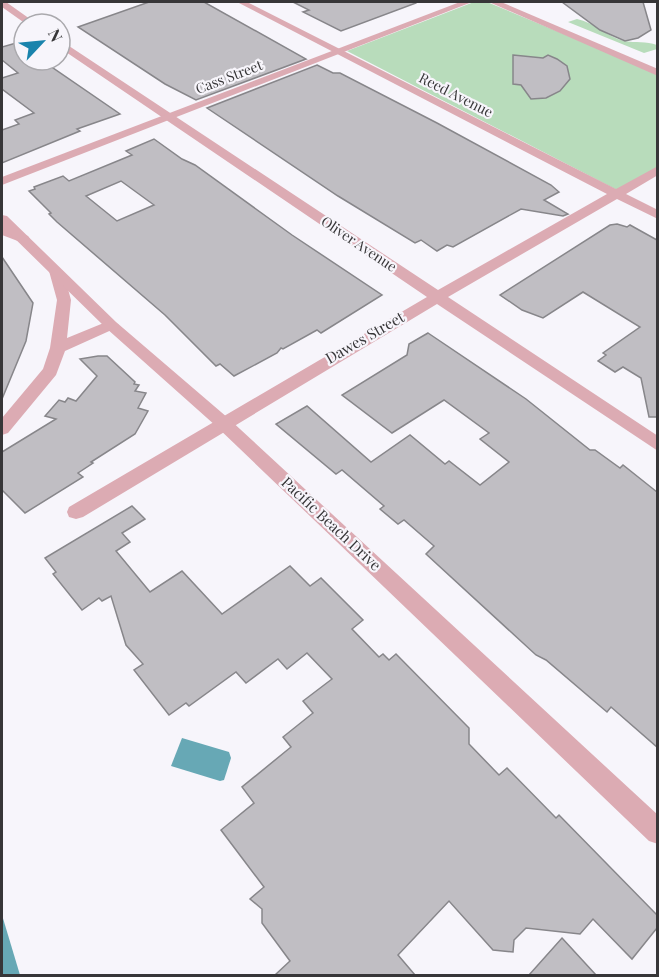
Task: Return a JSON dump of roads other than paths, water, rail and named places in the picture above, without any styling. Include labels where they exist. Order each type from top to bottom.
[{"type":"street","name":"Reed Avenue","points":[[241,2],[657,215]]},
{"type":"street","name":"Cass Street","points":[[2,181],[467,2]]},
{"type":"street","points":[[494,2],[657,73]]},
{"type":"street","points":[[2,3],[15,12]]},
{"type":"street","name":"Oliver Avenue","points":[[72,51],[657,445]]},
{"type":"street","name":"Dawes Street","points":[[76,512],[222,422],[657,170]]},
{"type":"street","name":"Pacific Beach Drive","points":[[2,219],[111,325],[222,422],[657,832]]},
{"type":"street","points":[[2,230],[23,239]]},
{"type":"street","points":[[2,429],[50,371],[58,348],[64,300],[56,271]]},
{"type":"street","points":[[58,348],[111,325]]},
{"type":"water","points":[[182,738],[229,752],[231,758],[224,780],[220,781],[171,766]]},
{"type":"water","points":[[2,915],[20,975],[2,975]]}]
